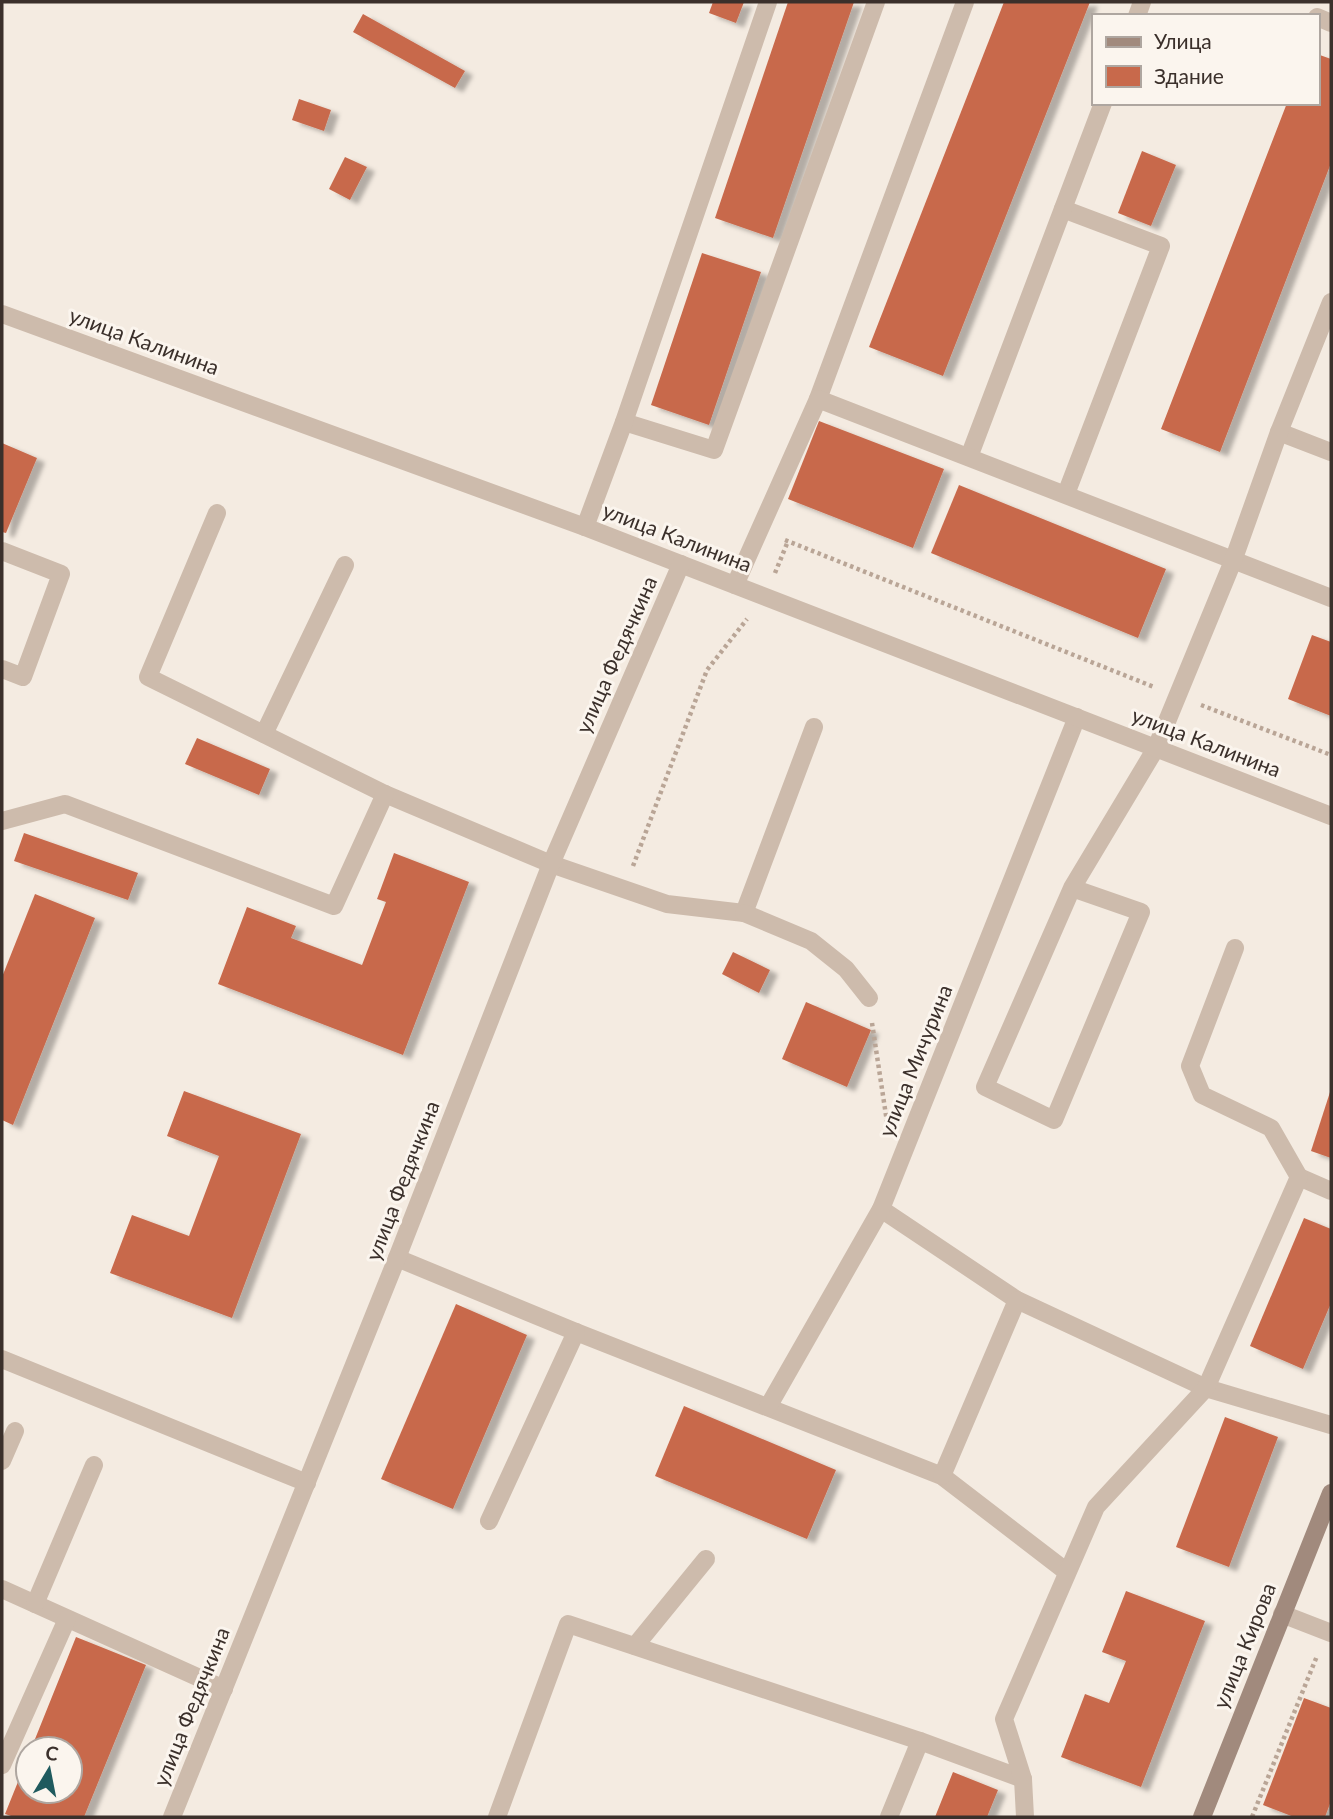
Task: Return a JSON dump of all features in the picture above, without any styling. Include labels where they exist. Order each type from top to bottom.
[{"type":"main road","name":"улица Кирова","points":[[1202,1817],[1331,1493]]},
{"type":"street","points":[[585,527],[624,422],[768,2]]},
{"type":"street","points":[[624,422],[714,450],[876,2]]},
{"type":"street","points":[[735,585],[818,399],[965,2]]},
{"type":"street","points":[[969,457],[1102,105]]},
{"type":"street","points":[[1063,209],[1161,246],[1066,494]]},
{"type":"street","points":[[1072,888],[1141,912],[1054,1120],[985,1087],[1072,888],[1156,748],[1233,561],[1279,432],[1331,302]]},
{"type":"street","name":"улица Калинина","points":[[2,314],[585,527],[1331,816]]},
{"type":"street","points":[[818,399],[1331,598]]},
{"type":"street","points":[[1279,432],[1331,452]]},
{"type":"street","points":[[217,513],[149,677],[385,794],[551,864],[667,904],[744,913],[811,941],[846,969],[869,998]]},
{"type":"street","points":[[2,551],[61,574],[23,677],[2,669]]},
{"type":"street","name":"улица Федячкина","points":[[172,1817],[397,1258],[551,864],[681,564]]},
{"type":"street","points":[[264,734],[345,565]]},
{"type":"street","name":"улица Мичурина","points":[[768,1407],[881,1209],[1077,717]]},
{"type":"street","points":[[744,913],[814,727]]},
{"type":"street","points":[[2,821],[65,804],[334,906],[385,794]]},
{"type":"street","points":[[1236,948],[1190,1066],[1202,1095],[1271,1128],[1299,1177],[1331,1191]]},
{"type":"street","points":[[1024,1817],[1023,1779],[1004,1720],[1096,1507],[1206,1388],[1299,1177]]},
{"type":"street","points":[[881,1209],[1017,1300],[1206,1388],[1331,1425]]},
{"type":"street","points":[[397,1258],[576,1332],[942,1476],[1068,1572]]},
{"type":"street","points":[[942,1476],[1017,1300]]},
{"type":"street","points":[[489,1521],[576,1332]]},
{"type":"street","points":[[2,1359],[307,1483]]},
{"type":"street","points":[[2,1461],[15,1431]]},
{"type":"street","points":[[35,1604],[94,1465]]},
{"type":"street","points":[[635,1646],[706,1559]]},
{"type":"street","points":[[2,1589],[224,1689]]},
{"type":"street","points":[[1282,1614],[1329,1632]]},
{"type":"street","points":[[2,1765],[67,1619]]},
{"type":"street","points":[[497,1817],[568,1624],[920,1741],[1023,1779]]},
{"type":"street","points":[[889,1817],[920,1741]]},
{"type":"path","points":[[760,530],[1331,755]]},
{"type":"path","points":[[624,889],[706,670],[765,597],[788,541]]},
{"type":"path","points":[[869,998],[894,1175]]},
{"type":"path","points":[[1252,1817],[1329,1632]]},
{"type":"building","points":[[713,2],[744,2],[736,23],[709,13]]},
{"type":"building","points":[[788,2],[854,2],[773,238],[715,218]]},
{"type":"building","points":[[1004,2],[1090,2],[943,376],[869,347]]},
{"type":"building","points":[[363,14],[465,71],[455,88],[353,32]]},
{"type":"building","points":[[1319,55],[1331,59],[1331,163],[1220,452],[1161,429],[1286,105],[1319,105]]},
{"type":"building","points":[[299,99],[331,110],[324,131],[292,120]]},
{"type":"building","points":[[1142,151],[1176,165],[1151,226],[1118,213]]},
{"type":"building","points":[[345,157],[367,167],[350,200],[329,189]]},
{"type":"building","points":[[702,253],[761,272],[709,425],[651,405]]},
{"type":"building","points":[[819,421],[944,469],[913,548],[788,499]]},
{"type":"building","points":[[2,443],[37,458],[6,533],[2,532]]},
{"type":"building","points":[[959,485],[1166,569],[1138,638],[931,553]]},
{"type":"building","points":[[1312,635],[1331,642],[1331,716],[1288,699]]},
{"type":"building","points":[[197,738],[270,769],[259,795],[185,764]]},
{"type":"building","points":[[24,833],[138,873],[128,900],[14,861]]},
{"type":"building","points":[[394,853],[469,882],[403,1055],[218,984],[247,907],[296,926],[291,938],[362,965],[386,902],[377,899]]},
{"type":"building","points":[[35,894],[95,918],[13,1125],[2,1120],[2,977]]},
{"type":"building","points":[[733,952],[770,970],[759,993],[722,974]]},
{"type":"building","points":[[806,1002],[871,1030],[847,1087],[782,1059]]},
{"type":"building","points":[[1331,1089],[1331,1158],[1311,1151]]},
{"type":"building","points":[[184,1091],[301,1134],[232,1318],[110,1273],[132,1215],[189,1236],[219,1156],[167,1136]]},
{"type":"building","points":[[1304,1218],[1331,1229],[1331,1303],[1303,1369],[1250,1346]]},
{"type":"building","points":[[456,1304],[527,1335],[453,1509],[381,1479]]},
{"type":"building","points":[[684,1406],[836,1470],[807,1539],[655,1476]]},
{"type":"building","points":[[1225,1417],[1278,1437],[1229,1567],[1176,1547]]},
{"type":"building","points":[[1126,1591],[1205,1621],[1141,1787],[1061,1757],[1085,1694],[1109,1703],[1126,1661],[1102,1652]]},
{"type":"building","points":[[76,1637],[146,1665],[84,1817],[14,1817],[5,1814],[14,1792],[14,1805],[84,1805],[84,1735],[37,1735]]},
{"type":"building","points":[[1304,1698],[1331,1708],[1331,1801],[1325,1817],[1294,1817],[1263,1805]]},
{"type":"building","points":[[953,1772],[998,1790],[987,1817],[935,1817]]}]
